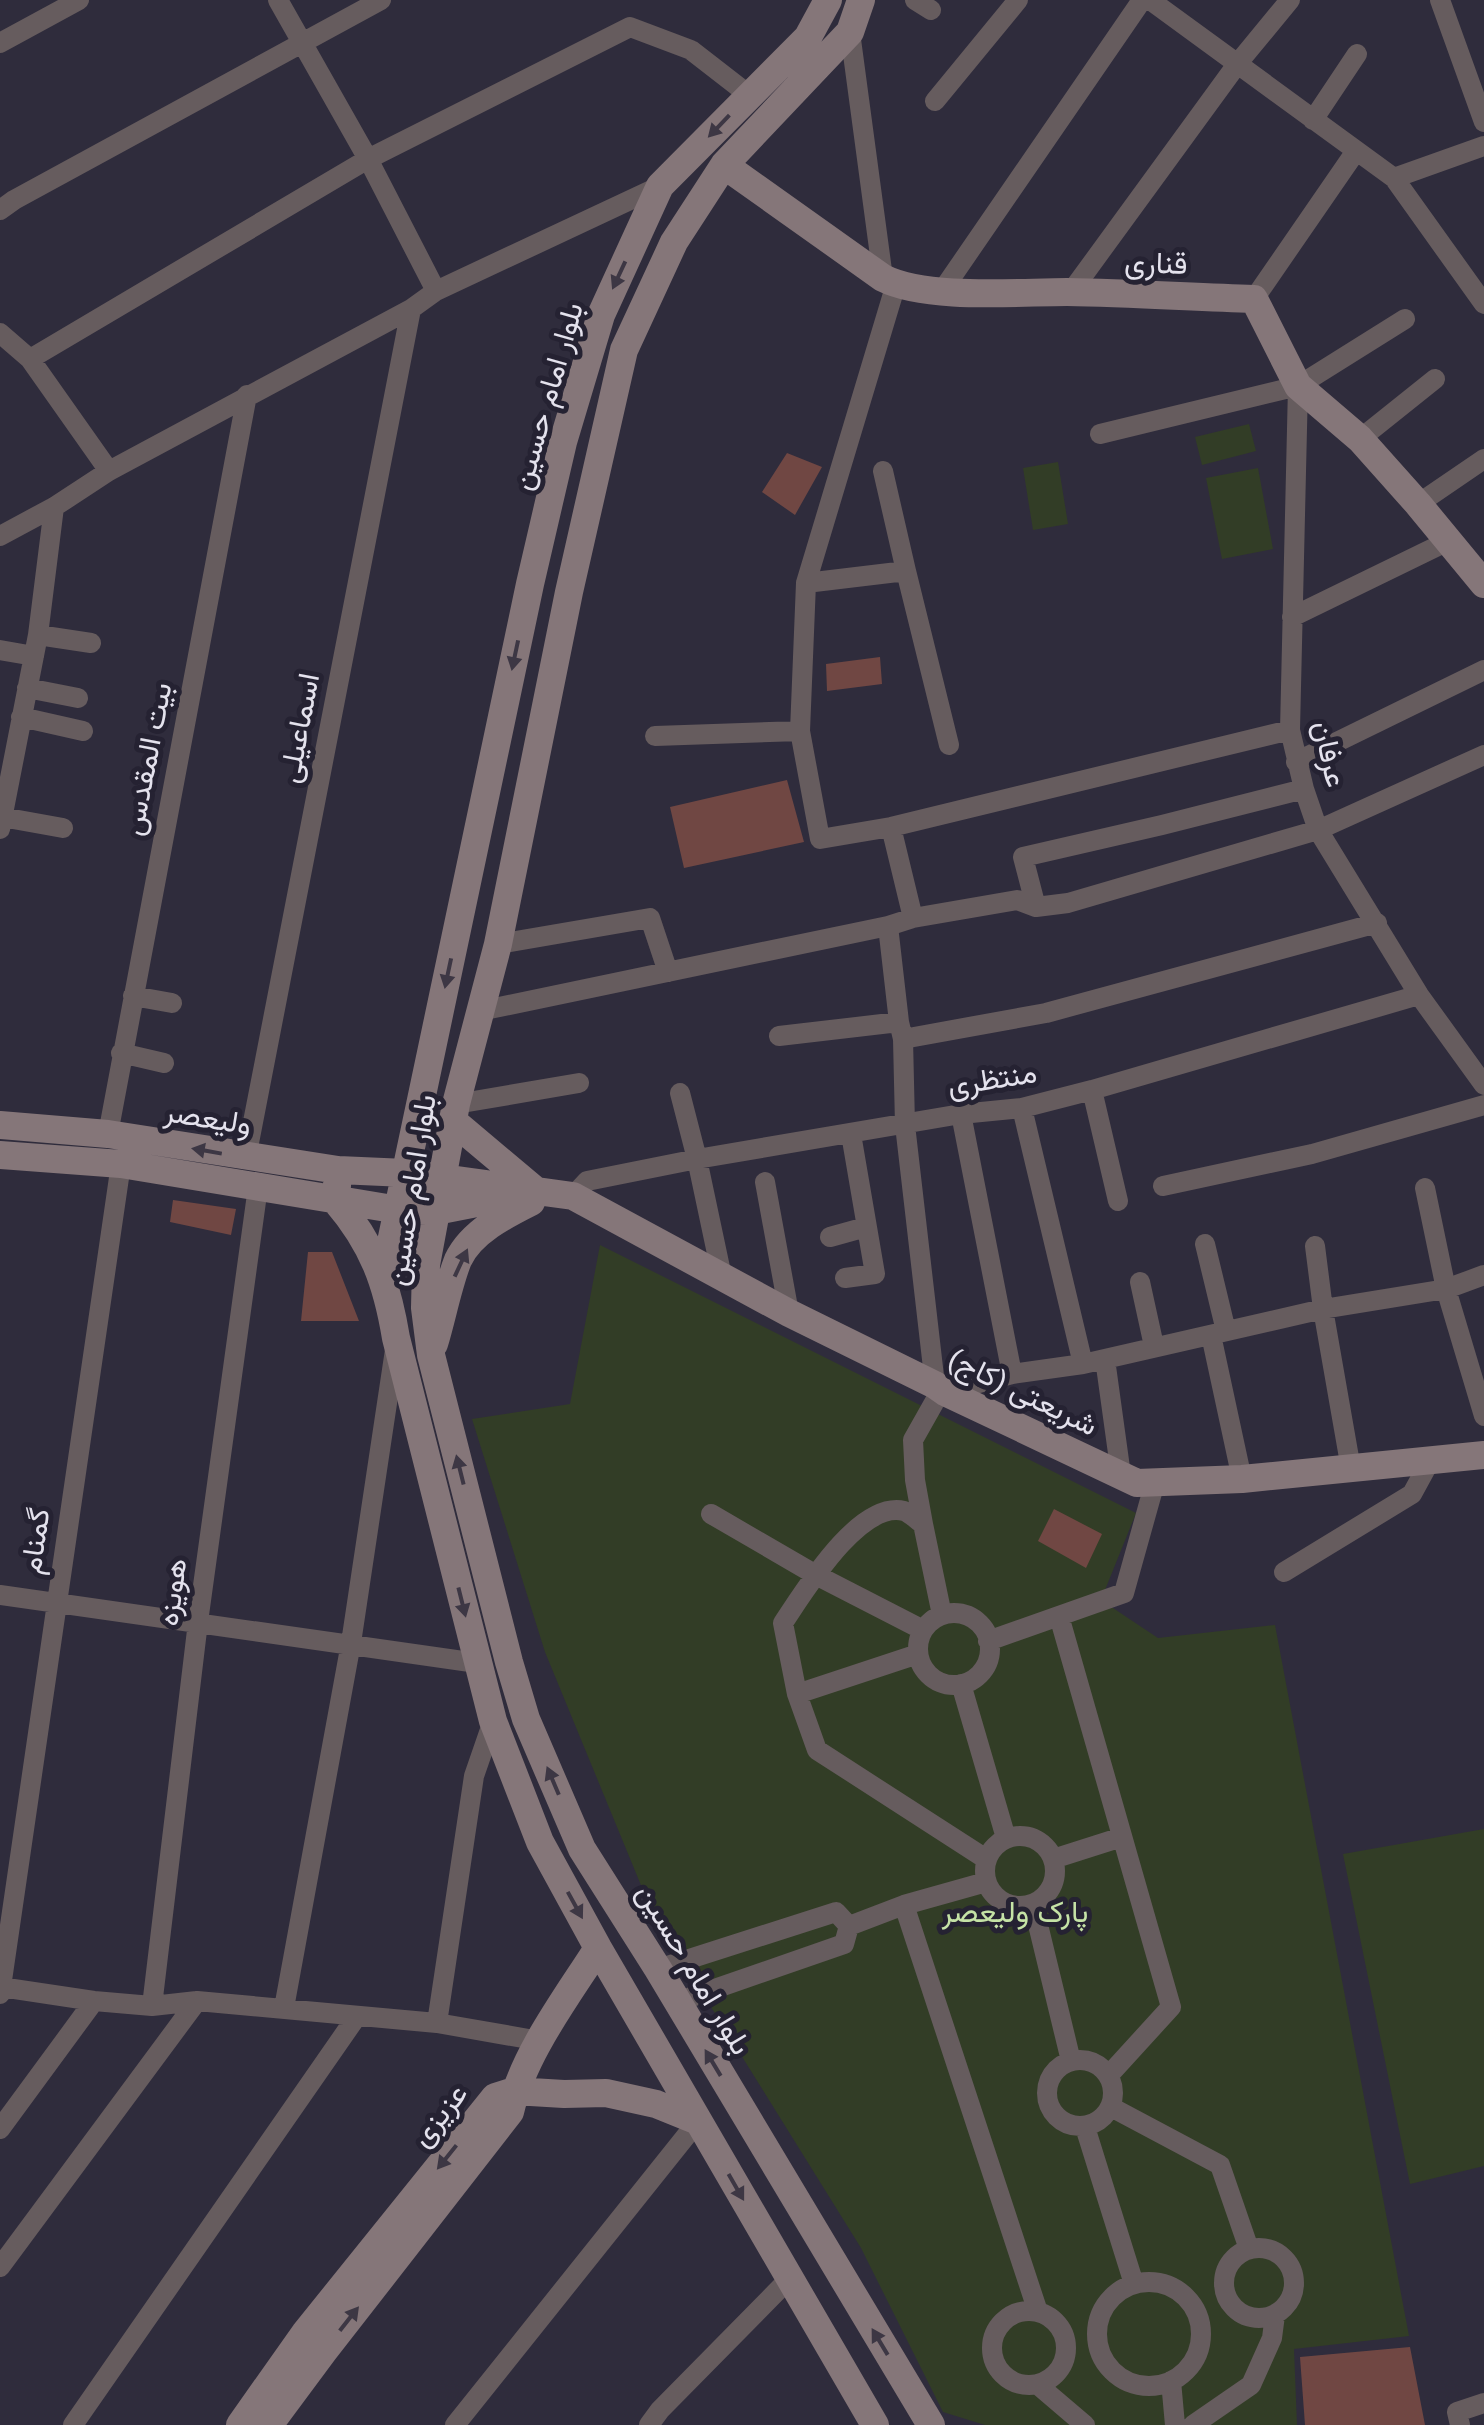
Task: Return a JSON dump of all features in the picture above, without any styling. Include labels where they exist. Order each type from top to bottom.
[{"type":"main road","name":"بلوار امام حسین","points":[[828,0],[808,37],[660,186],[600,315],[563,442],[530,584],[382,1280],[493,1721],[540,1842],[875,2425]]},
{"type":"main road","name":"بلوار امام حسین","points":[[861,0],[850,32],[724,165],[674,242],[624,350],[569,592],[498,944],[454,1112],[426,1265],[426,1308],[431,1355],[509,1662],[526,1719],[582,1849],[658,1968],[928,2424]]},
{"type":"main road","name":"قناری","points":[[724,165],[890,281],[942,291],[1254,299]]},
{"type":"main road","points":[[1254,299],[1298,386],[1360,440],[1484,584]]},
{"type":"main road","points":[[530,584],[569,592]]},
{"type":"main road","points":[[431,1355],[459,1258],[476,1236],[503,1216],[554,1193],[454,1112]]},
{"type":"main road","name":"ولیعصر","points":[[0,1124],[108,1134],[338,1170],[406,1174],[554,1193]]},
{"type":"main road","name":"ولیعصر","points":[[0,1154],[121,1164],[398,1210],[436,1211],[554,1193]]},
{"type":"main road","points":[[338,1170],[336,1201],[368,1244],[382,1280]]},
{"type":"main road","name":"شریعتی (کاج)","points":[[554,1193],[1136,1483],[1242,1479],[1484,1454]]},
{"type":"main road","name":"عزیزی","points":[[240,2425],[510,2112],[514,2091],[540,2042],[598,1948]]},
{"type":"main road","points":[[514,2091],[606,2093],[656,2104],[698,2121]]},
{"type":"main road","name":"عزیزی","points":[[269,2425],[314,2342]]},
{"type":"street","points":[[0,44],[79,0]]},
{"type":"street","points":[[278,0],[368,159],[436,291]]},
{"type":"street","points":[[5,198],[381,0]]},
{"type":"street","points":[[935,101],[1018,0]]},
{"type":"street","points":[[942,291],[1142,0]]},
{"type":"street","points":[[1150,0],[1394,178],[1484,304]]},
{"type":"street","points":[[1071,292],[1238,63],[1290,0]]},
{"type":"street","points":[[1440,0],[1484,122]]},
{"type":"street","points":[[30,360],[368,159],[630,27],[692,50],[750,95]]},
{"type":"street","points":[[850,32],[890,281],[806,582],[800,730],[820,839],[891,827],[1290,730]]},
{"type":"street","points":[[1314,120],[1356,54]]},
{"type":"street","points":[[1394,178],[1484,146]]},
{"type":"street","points":[[1254,299],[1356,151]]},
{"type":"street","points":[[0,536],[109,471],[411,309],[436,291],[660,186]]},
{"type":"street","name":"اسماعیلی","points":[[246,1158],[411,309]]},
{"type":"street","points":[[1100,434],[1298,386],[1405,318]]},
{"type":"street","points":[[0,333],[30,360],[109,471]]},
{"type":"street","points":[[1360,440],[1435,379]]},
{"type":"street","name":"عرفان","points":[[1298,386],[1290,730],[1296,762],[1318,830],[1418,994],[1484,1085]]},
{"type":"street","name":"بیت المقدس","points":[[108,1134],[247,395]]},
{"type":"street","points":[[1418,504],[1484,458]]},
{"type":"street","points":[[883,472],[949,745]]},
{"type":"street","points":[[54,507],[36,646],[21,717],[7,752],[1,823],[63,828]]},
{"type":"street","points":[[1292,616],[1448,541]]},
{"type":"street","points":[[806,582],[906,571]]},
{"type":"street","points":[[0,650],[91,643]]},
{"type":"street","points":[[1296,762],[1484,670]]},
{"type":"street","points":[[27,688],[78,698]]},
{"type":"street","points":[[21,717],[83,731]]},
{"type":"street","points":[[655,736],[800,730]]},
{"type":"street","points":[[480,1011],[913,918],[1017,900],[1036,907],[1068,903],[1318,830],[1484,756]]},
{"type":"street","points":[[1036,907],[1023,856],[1304,788]]},
{"type":"street","points":[[891,827],[913,918]]},
{"type":"street","points":[[498,944],[650,918],[668,972]]},
{"type":"street","points":[[779,1036],[901,1031],[1046,1013],[1377,924]]},
{"type":"street","points":[[888,926],[901,1031],[904,1125],[940,1388],[913,1440],[915,1480],[942,1616]]},
{"type":"street","name":"منتظری","points":[[554,1193],[586,1181],[697,1159],[961,1114],[1022,1108],[1418,994]]},
{"type":"street","points":[[132,996],[172,1003]]},
{"type":"street","points":[[122,1054],[164,1062]]},
{"type":"street","points":[[454,1112],[579,1083]]},
{"type":"street","points":[[1092,1090],[1118,1201]]},
{"type":"street","points":[[680,1092],[722,1277]]},
{"type":"street","points":[[1163,1186],[1312,1154],[1484,1105]]},
{"type":"street","points":[[1022,1108],[1083,1364]]},
{"type":"street","points":[[961,1114],[1012,1374]]},
{"type":"street","points":[[846,1278],[875,1274],[851,1134]]},
{"type":"street","name":"گمنام","points":[[1,1989],[121,1164]]},
{"type":"street","points":[[765,1182],[789,1313]]},
{"type":"street","name":"هویزه","points":[[152,2006],[198,1622],[258,1187]]},
{"type":"street","points":[[1425,1188],[1446,1289],[1484,1416]]},
{"type":"street","points":[[830,1236],[866,1227]]},
{"type":"street","points":[[1204,1244],[1242,1479]]},
{"type":"street","points":[[1315,1246],[1350,1469]]},
{"type":"street","points":[[940,1388],[1083,1364],[1323,1309],[1446,1289],[1484,1275]]},
{"type":"street","points":[[1140,1282],[1154,1346]]},
{"type":"street","points":[[284,2008],[351,1643],[396,1338]]},
{"type":"street","points":[[1105,1358],[1121,1475]]},
{"type":"street","points":[[1284,1572],[1412,1494],[1430,1460]]},
{"type":"street","points":[[988,1641],[1124,1593],[1155,1482]]},
{"type":"street","points":[[923,1524],[904,1511],[878,1513],[850,1534],[783,1623],[797,1694],[816,1750],[986,1859]]},
{"type":"street","points":[[711,1514],[816,1576],[923,1630]]},
{"type":"street","points":[[0,1595],[477,1663]]},
{"type":"street","points":[[954,1614],[976,1622],[984,1630],[989,1652],[980,1673],[961,1684],[949,1685],[929,1676],[918,1654],[923,1630],[931,1621],[954,1614]]},
{"type":"street","points":[[1059,1616],[1170,2007],[1109,2075]]},
{"type":"street","points":[[797,1694],[918,1654]]},
{"type":"street","points":[[961,1684],[1006,1838]]},
{"type":"street","points":[[436,2023],[474,1776],[493,1721]]},
{"type":"street","points":[[1028,1836],[1039,1841],[1053,1859],[1055,1870],[1050,1890],[1033,1904],[1010,1906],[991,1892],[984,1870],[986,1859],[1006,1838],[1028,1836]]},
{"type":"street","points":[[1053,1859],[1122,1837]]},
{"type":"street","points":[[849,1926],[904,1905],[986,1882]]},
{"type":"street","points":[[1033,1904],[1071,2061]]},
{"type":"street","points":[[904,1905],[1038,2312]]},
{"type":"street","points":[[658,1968],[836,1912],[849,1926]]},
{"type":"street","points":[[677,2002],[844,1944],[849,1926]]},
{"type":"street","points":[[1,1989],[152,2006],[197,2000],[284,2008],[436,2023],[540,2042]]},
{"type":"street","points":[[0,2267],[197,2000]]},
{"type":"street","points":[[0,2129],[94,2001]]},
{"type":"street","points":[[73,2425],[357,2016]]},
{"type":"street","points":[[1071,2061],[1092,2062],[1102,2067],[1113,2085],[1111,2107],[1104,2117],[1085,2127],[1074,2126],[1055,2115],[1047,2095],[1053,2074],[1071,2061]]},
{"type":"street","points":[[1111,2107],[1220,2165],[1249,2249]]},
{"type":"street","points":[[456,2425],[698,2121]]},
{"type":"street","points":[[1085,2127],[1134,2284]]},
{"type":"street","points":[[1249,2249],[1272,2250],[1282,2256],[1289,2265],[1294,2287],[1285,2308],[1264,2319],[1241,2314],[1225,2296],[1224,2273],[1238,2254],[1249,2249]]},
{"type":"street","points":[[649,2425],[789,2278]]},
{"type":"street","points":[[1151,2282],[1168,2285],[1194,2307],[1201,2341],[1196,2358],[1186,2372],[1171,2381],[1139,2385],[1112,2371],[1104,2358],[1098,2329],[1109,2301],[1120,2290],[1151,2282]]},
{"type":"street","points":[[1026,2311],[1050,2317],[1064,2338],[1064,2361],[1058,2372],[1038,2385],[1026,2386],[1004,2377],[992,2357],[995,2332],[1013,2314],[1026,2311]]},
{"type":"street","points":[[1193,2425],[1251,2385],[1272,2338],[1276,2315]]},
{"type":"street","points":[[1171,2381],[1175,2425]]},
{"type":"street","points":[[1038,2385],[1084,2425]]},
{"type":"street","points":[[1459,2418],[1484,2403]]},
{"type":"green space","points":[[1249,424],[1256,451],[1202,465],[1195,437]]},
{"type":"green space","points":[[1058,462],[1068,524],[1033,530],[1023,468]]},
{"type":"green space","points":[[1258,468],[1273,549],[1222,559],[1206,478]]},
{"type":"green space","name":"پارک ولیعصر","points":[[600,1245],[1136,1513],[1101,1600],[1158,1638],[1275,1625],[1409,2336],[1294,2349],[1297,2425],[985,2425],[943,2412],[861,2248],[652,1912],[545,1652],[472,1419],[570,1404]]},
{"type":"green space","points":[[1484,1829],[1484,2166],[1410,2184],[1343,1854]]},
{"type":"building","points":[[787,453],[822,467],[795,515],[762,492]]},
{"type":"building","points":[[880,657],[882,684],[827,691],[826,664]]},
{"type":"building","points":[[787,780],[804,842],[684,868],[670,807]]},
{"type":"building","points":[[173,1200],[236,1209],[231,1235],[170,1222]]},
{"type":"building","points":[[308,1252],[332,1252],[359,1321],[301,1321]]},
{"type":"building","points":[[1054,1509],[1102,1534],[1086,1568],[1038,1541]]},
{"type":"building","points":[[1410,2347],[1425,2425],[1305,2425],[1300,2357]]}]
